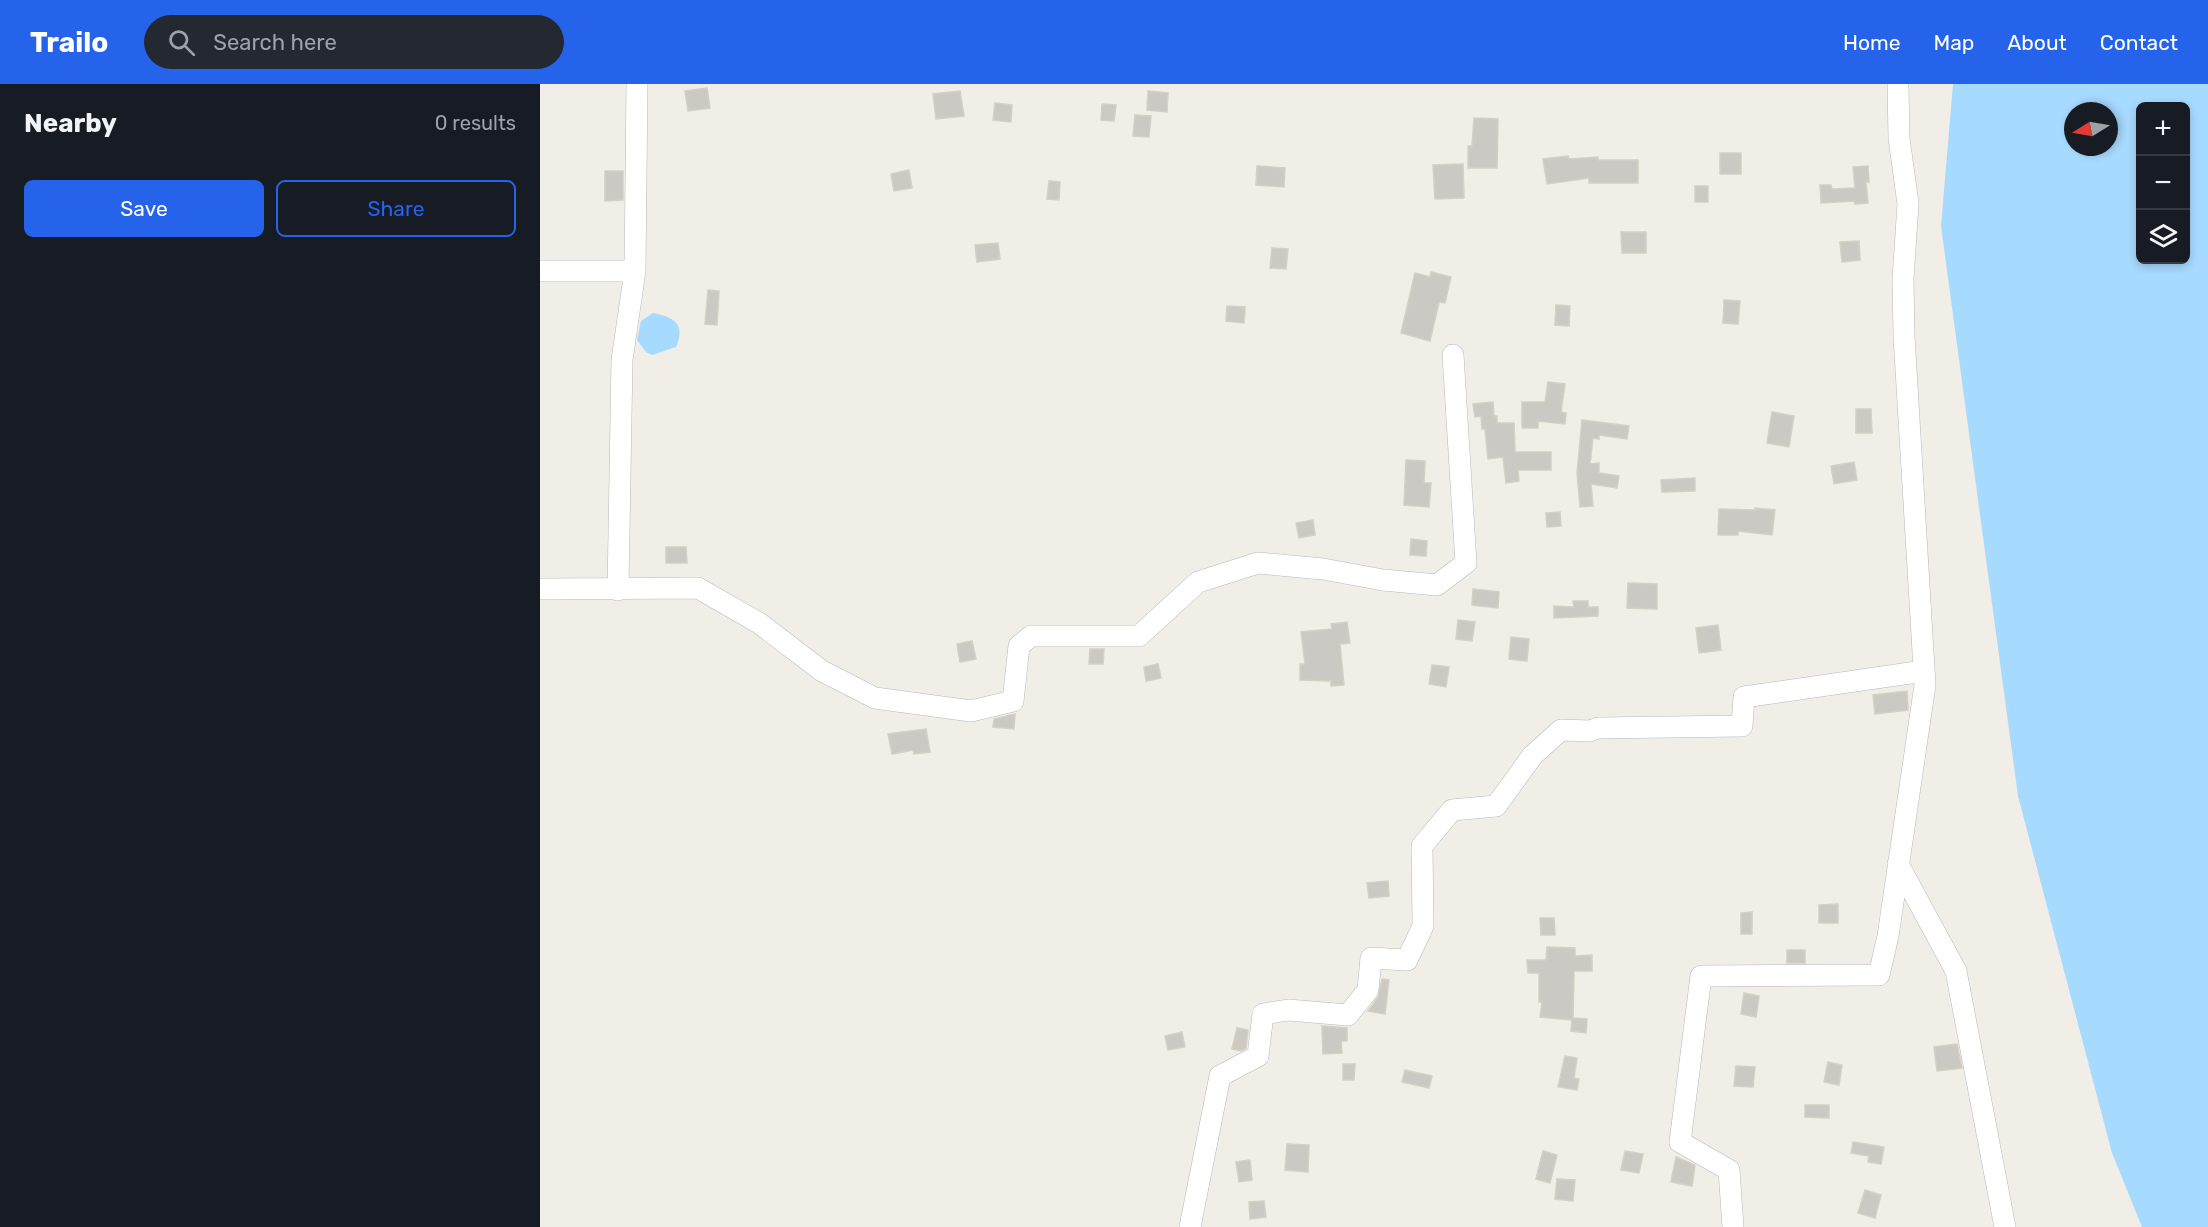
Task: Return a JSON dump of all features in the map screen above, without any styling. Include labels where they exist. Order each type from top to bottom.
[{"type":"street","points":[[618,590],[622,360],[635,271],[637,84]]},
{"type":"street","points":[[1733,1227],[1729,1170],[1680,1142],[1701,976],[1879,975],[1888,936],[1925,685],[1904,336],[1903,279],[1908,204],[1899,138],[1898,84]]},
{"type":"street","points":[[540,271],[635,271]]},
{"type":"street","points":[[540,589],[698,588],[759,622],[822,671],[875,698],[971,711],[1013,701],[1019,646],[1032,636],[1139,636],[1198,582],[1258,563],[1323,569],[1383,580],[1437,585],[1466,563],[1453,355]]},
{"type":"street","points":[[1190,1227],[1220,1076],[1257,1056],[1263,1014],[1288,1010],[1348,1015],[1368,990],[1371,958],[1407,960],[1423,926],[1422,846],[1452,810],[1496,806],[1533,755],[1560,730],[1742,726],[1744,698],[1924,671]]},
{"type":"street","points":[[1898,864],[1956,971],[2005,1227]]},
{"type":"water","points":[[1953,84],[2208,84],[2208,1227],[2142,1227],[2112,1153],[2018,796],[1941,226]]},
{"type":"water","points":[[653,313],[672,319],[679,327],[680,333],[676,347],[652,355],[646,352],[637,340],[641,321]]},
{"type":"building","points":[[707,88],[710,108],[688,111],[685,91]]},
{"type":"building","points":[[960,91],[964,116],[936,119],[933,94]]},
{"type":"building","points":[[1148,91],[1168,93],[1167,112],[1147,110]]},
{"type":"building","points":[[995,103],[1012,105],[1011,122],[993,120]]},
{"type":"building","points":[[1102,104],[1116,105],[1114,121],[1101,120]]},
{"type":"building","points":[[1135,115],[1151,116],[1149,137],[1133,136]]},
{"type":"building","points":[[1474,118],[1498,119],[1497,168],[1468,168],[1468,146],[1472,146]]},
{"type":"building","points":[[1720,153],[1741,153],[1741,174],[1720,174]]},
{"type":"building","points":[[1568,156],[1569,159],[1598,157],[1598,160],[1638,160],[1638,183],[1589,183],[1589,178],[1547,184],[1543,159]]},
{"type":"building","points":[[1463,164],[1464,198],[1435,199],[1433,165]]},
{"type":"building","points":[[1257,166],[1285,168],[1284,187],[1256,185]]},
{"type":"building","points":[[1868,166],[1869,182],[1866,182],[1868,203],[1855,204],[1854,201],[1821,203],[1820,185],[1831,185],[1832,189],[1855,188],[1853,167]]},
{"type":"building","points":[[909,170],[912,188],[894,191],[891,174]]},
{"type":"building","points":[[605,171],[623,171],[623,200],[605,201]]},
{"type":"building","points":[[1049,181],[1060,182],[1059,200],[1047,199]]},
{"type":"building","points":[[1695,186],[1708,186],[1708,202],[1695,202]]},
{"type":"building","points":[[1621,232],[1646,232],[1646,253],[1622,253]]},
{"type":"building","points":[[1859,241],[1860,260],[1842,262],[1840,242]]},
{"type":"building","points":[[998,243],[1000,259],[977,262],[975,245]]},
{"type":"building","points":[[1272,248],[1288,249],[1286,269],[1270,268]]},
{"type":"building","points":[[1431,272],[1451,277],[1445,303],[1439,302],[1430,341],[1401,333],[1415,273],[1430,277]]},
{"type":"building","points":[[708,290],[719,291],[717,325],[705,324]]},
{"type":"building","points":[[1724,300],[1740,301],[1738,324],[1723,323]]},
{"type":"building","points":[[1556,305],[1570,306],[1569,326],[1555,325]]},
{"type":"building","points":[[1227,306],[1245,307],[1244,323],[1226,321]]},
{"type":"building","points":[[1548,382],[1565,384],[1561,412],[1566,413],[1565,424],[1538,421],[1538,428],[1522,428],[1522,402],[1545,402]]},
{"type":"building","points":[[1493,402],[1497,423],[1514,423],[1515,452],[1551,452],[1551,470],[1518,470],[1519,481],[1506,483],[1503,457],[1488,459],[1485,429],[1482,429],[1481,416],[1475,417],[1473,404]]},
{"type":"building","points":[[1856,409],[1871,409],[1872,433],[1856,433]]},
{"type":"building","points":[[1772,412],[1794,416],[1789,447],[1767,443]]},
{"type":"building","points":[[1582,420],[1629,426],[1627,439],[1599,435],[1599,439],[1593,438],[1590,464],[1599,463],[1599,473],[1619,476],[1617,488],[1591,484],[1593,506],[1580,507],[1577,473]]},
{"type":"building","points":[[1406,460],[1425,461],[1424,483],[1431,483],[1429,507],[1404,505]]},
{"type":"building","points":[[1854,462],[1857,480],[1834,484],[1831,466]]},
{"type":"building","points":[[1695,478],[1695,491],[1662,492],[1661,480]]},
{"type":"building","points":[[1755,508],[1775,510],[1772,535],[1738,531],[1738,535],[1718,535],[1719,509],[1755,510]]},
{"type":"building","points":[[1560,512],[1561,526],[1547,527],[1546,513]]},
{"type":"building","points":[[1313,520],[1315,535],[1299,538],[1296,523]]},
{"type":"building","points":[[1411,539],[1427,541],[1426,556],[1410,555]]},
{"type":"building","points":[[666,547],[686,547],[687,563],[666,563]]},
{"type":"building","points":[[1628,583],[1657,584],[1657,609],[1627,608]]},
{"type":"building","points":[[1473,589],[1499,592],[1498,608],[1472,605]]},
{"type":"building","points":[[1573,601],[1588,601],[1588,607],[1598,607],[1598,616],[1554,618],[1554,606],[1574,607]]},
{"type":"building","points":[[1458,620],[1475,622],[1472,641],[1456,639]]},
{"type":"building","points":[[1347,622],[1350,643],[1340,644],[1344,685],[1331,686],[1331,681],[1300,680],[1300,664],[1305,664],[1301,632],[1332,629],[1331,624]]},
{"type":"building","points":[[1718,625],[1721,650],[1699,653],[1696,628]]},
{"type":"building","points":[[1511,637],[1529,639],[1527,661],[1509,659]]},
{"type":"building","points":[[972,641],[976,659],[960,662],[957,644]]},
{"type":"building","points":[[1090,649],[1104,649],[1103,664],[1089,664]]},
{"type":"building","points":[[1158,664],[1161,678],[1146,681],[1144,667]]},
{"type":"building","points":[[1432,665],[1449,667],[1446,687],[1429,684]]},
{"type":"building","points":[[1907,691],[1908,710],[1875,714],[1873,695]]},
{"type":"building","points":[[1015,714],[1014,729],[993,727],[994,719]]},
{"type":"building","points":[[926,729],[930,752],[914,754],[913,750],[892,754],[888,734]]},
{"type":"building","points":[[1388,881],[1389,896],[1369,898],[1367,883]]},
{"type":"building","points":[[1838,904],[1838,923],[1819,923],[1819,905]]},
{"type":"building","points":[[1752,912],[1752,934],[1741,934],[1741,913]]},
{"type":"building","points":[[1540,918],[1554,918],[1555,935],[1541,935]]},
{"type":"building","points":[[1547,947],[1575,948],[1575,956],[1592,955],[1592,971],[1574,971],[1573,1018],[1587,1019],[1586,1033],[1571,1031],[1572,1020],[1540,1017],[1542,1002],[1539,1002],[1539,973],[1528,973],[1527,960],[1546,960]]},
{"type":"building","points":[[1787,950],[1805,950],[1805,963],[1787,963]]},
{"type":"building","points":[[1382,979],[1389,980],[1385,1014],[1368,1011],[1378,997]]},
{"type":"building","points":[[1744,993],[1759,996],[1756,1017],[1741,1014]]},
{"type":"building","points":[[1322,1026],[1347,1028],[1347,1041],[1341,1041],[1342,1053],[1323,1054]]},
{"type":"building","points":[[1237,1028],[1248,1030],[1246,1048],[1241,1051],[1232,1049]]},
{"type":"building","points":[[1182,1032],[1185,1047],[1168,1050],[1165,1036]]},
{"type":"building","points":[[1957,1044],[1962,1068],[1937,1071],[1934,1047]]},
{"type":"building","points":[[1565,1056],[1577,1058],[1574,1078],[1579,1079],[1577,1090],[1558,1087]]},
{"type":"building","points":[[1828,1062],[1842,1065],[1839,1085],[1824,1082]]},
{"type":"building","points":[[1343,1064],[1355,1064],[1354,1080],[1343,1080]]},
{"type":"building","points":[[1736,1066],[1755,1067],[1753,1087],[1734,1086]]},
{"type":"building","points":[[1405,1070],[1432,1076],[1429,1088],[1402,1082]]},
{"type":"building","points":[[1805,1105],[1829,1105],[1829,1118],[1805,1117]]},
{"type":"building","points":[[1853,1142],[1884,1147],[1881,1164],[1868,1162],[1869,1156],[1851,1153]]},
{"type":"building","points":[[1287,1144],[1309,1145],[1308,1172],[1285,1170]]},
{"type":"building","points":[[1543,1151],[1557,1155],[1550,1183],[1536,1179]]},
{"type":"building","points":[[1625,1151],[1643,1154],[1639,1173],[1621,1170]]},
{"type":"building","points":[[1676,1157],[1695,1165],[1692,1186],[1671,1182]]},
{"type":"building","points":[[1250,1160],[1252,1180],[1239,1182],[1236,1162]]},
{"type":"building","points":[[1557,1179],[1575,1180],[1573,1201],[1555,1199]]},
{"type":"building","points":[[1865,1190],[1881,1195],[1875,1218],[1858,1213]]},
{"type":"building","points":[[1264,1201],[1266,1217],[1250,1219],[1249,1202]]}]
